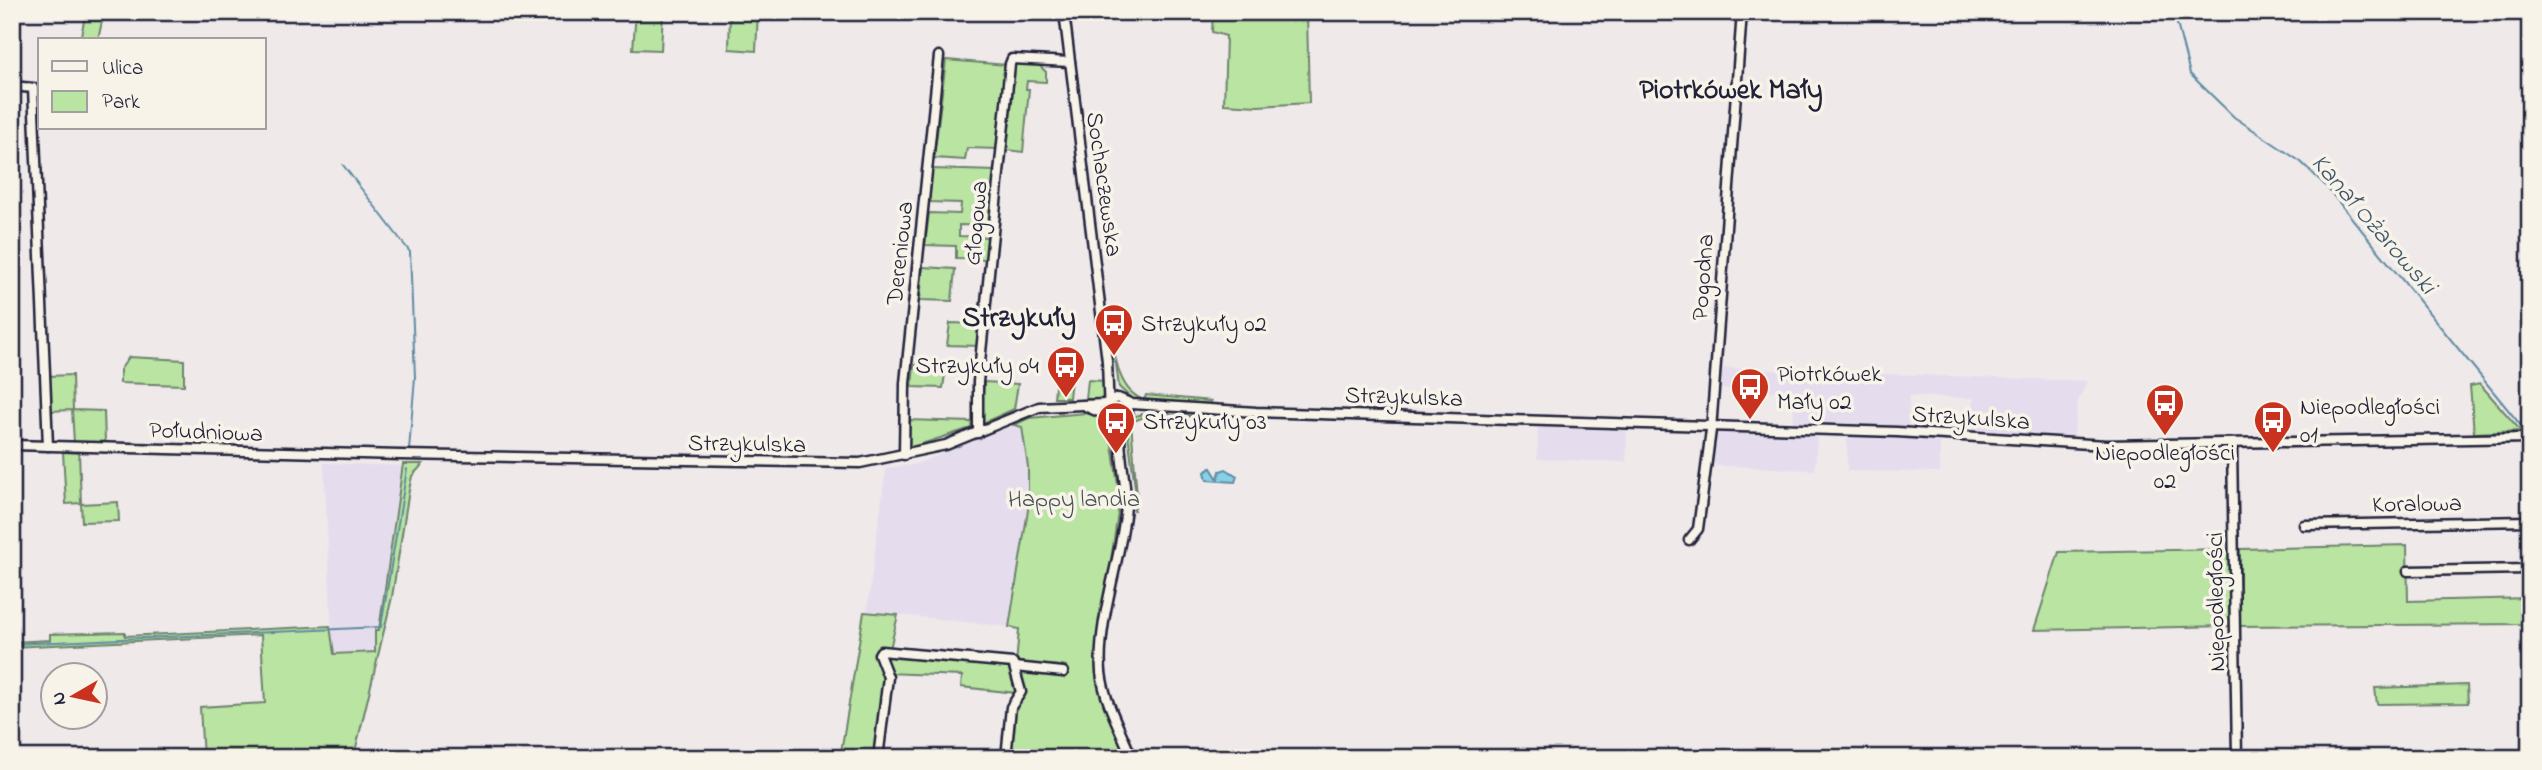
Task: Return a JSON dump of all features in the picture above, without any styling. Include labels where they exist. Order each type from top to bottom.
[{"type":"street","name":"Sochaczewska","points":[[1063,12],[1107,361],[1110,416]]},
{"type":"street","name":"Pogodna","points":[[1689,540],[1698,529],[1712,426],[1742,12]]},
{"type":"street","name":"Dereniowa","points":[[904,455],[906,372],[939,56]]},
{"type":"street","name":"Głogowa","points":[[978,433],[978,382],[1009,72],[1013,59],[1070,62]]},
{"type":"street","points":[[12,86],[33,89],[48,446]]},
{"type":"street","name":"Sochaczewska","points":[[1107,361],[1124,400],[1126,416]]},
{"type":"street","name":"Strzykulska","points":[[400,456],[860,463],[904,455],[978,433],[1039,407],[1085,406],[1124,400],[1158,407],[1897,432],[2077,445],[2232,445],[2530,438]]},
{"type":"street","name":"Strzykulska","points":[[1085,406],[1118,420],[1158,407]]},
{"type":"street","points":[[1110,416],[1122,448]]},
{"type":"street","points":[[1126,416],[1122,425],[1126,509],[1101,664],[1106,691],[1132,758]]},
{"type":"street","name":"Południowa","points":[[12,445],[229,446],[400,456]]},
{"type":"street","name":"Niepodległości","points":[[2232,445],[2237,758]]},
{"type":"street","name":"Koralowa","points":[[2304,524],[2530,521]]},
{"type":"street","points":[[2408,571],[2530,569]]},
{"type":"street","points":[[878,758],[888,677],[879,654],[881,651],[1013,663],[1021,692],[1012,707],[1006,758]]},
{"type":"street","points":[[1015,667],[1063,672]]},
{"type":"shaded area","points":[[1719,368],[2087,381],[2078,401],[2073,440],[1973,429],[1973,398],[1909,396],[1908,427],[1793,424],[1794,392],[1718,389]]},
{"type":"shaded area","points":[[1014,425],[1022,426],[1028,467],[1028,510],[1009,627],[867,611],[886,468],[913,465]]},
{"type":"shaded area","points":[[1538,427],[1627,430],[1626,462],[1537,459]]},
{"type":"shaded area","points":[[1713,431],[1817,436],[1815,470],[1708,465]]},
{"type":"shaded area","points":[[1847,436],[1940,439],[1940,472],[1847,471]]},
{"type":"shaded area","points":[[324,463],[403,466],[379,630],[375,631],[376,652],[333,654]]},
{"type":"green space","points":[[86,12],[104,12],[98,38],[80,38]]},
{"type":"green space","points":[[636,12],[663,12],[661,50],[633,49]]},
{"type":"green space","points":[[730,12],[758,12],[756,51],[729,49]]},
{"type":"green space","points":[[1213,12],[1307,12],[1309,103],[1258,106],[1224,104],[1226,36],[1212,32]]},
{"type":"green space","points":[[946,60],[1007,65],[998,149],[967,148],[965,160],[934,158]]},
{"type":"green space","points":[[1038,64],[1046,72],[1046,82],[1027,81],[1026,89],[1029,89],[1023,152],[1007,150],[1015,65]]},
{"type":"green space","points":[[932,169],[996,171],[991,226],[959,225],[959,236],[990,237],[987,259],[956,258],[956,246],[925,245],[929,213],[960,214],[961,203],[929,202]]},
{"type":"green space","points":[[923,267],[955,269],[952,301],[920,300]]},
{"type":"green space","points":[[950,323],[981,324],[979,346],[947,345]]},
{"type":"green space","points":[[1110,329],[1114,349],[1115,356],[1106,330]]},
{"type":"green space","points":[[1115,356],[1128,389],[1144,400],[1132,399],[1119,387]]},
{"type":"green space","points":[[129,357],[184,360],[184,385],[120,383],[120,370]]},
{"type":"green space","points":[[914,365],[946,367],[943,388],[912,387]]},
{"type":"green space","points":[[72,375],[73,410],[104,411],[105,442],[74,442],[72,410],[50,411],[48,376]]},
{"type":"green space","points":[[1056,376],[1071,378],[1069,398],[1054,398]]},
{"type":"green space","points":[[1088,380],[1104,381],[1105,392],[1102,399],[1086,399]]},
{"type":"green space","points":[[984,382],[1018,384],[1014,409],[983,423],[980,421]]},
{"type":"green space","points":[[2480,384],[2521,431],[2474,433],[2470,386]]},
{"type":"green space","points":[[1146,395],[1211,401],[1211,405],[1144,400]]},
{"type":"green space","name":"Happy landia","points":[[1086,413],[1099,416],[1109,423],[1120,499],[1096,662],[1099,684],[1127,758],[1009,758],[1014,708],[1023,693],[1018,672],[1060,674],[1064,678],[1066,666],[1062,665],[1061,669],[1016,665],[1019,629],[1009,627],[1028,510],[1028,467],[1022,427],[1014,425],[1029,418]]},
{"type":"green space","points":[[1143,414],[1210,416],[1144,417],[1131,422],[1137,496],[1134,511],[1135,487],[1127,426],[1132,417]]},
{"type":"green space","points":[[908,420],[972,422],[971,428],[906,449]]},
{"type":"green space","points":[[63,452],[79,453],[81,503],[66,504]]},
{"type":"green space","points":[[403,464],[423,464],[412,476],[392,597],[355,752],[203,758],[200,707],[265,703],[261,635],[12,647],[12,642],[50,640],[50,634],[125,632],[125,636],[330,626],[334,654],[375,652],[375,630],[379,630]]},
{"type":"green space","points":[[118,502],[119,521],[82,522],[81,504]]},
{"type":"green space","points":[[2407,545],[2408,601],[2530,598],[2530,624],[2240,626],[2240,549]]},
{"type":"green space","points":[[2229,549],[2230,626],[2034,630],[2059,552]]},
{"type":"green space","points":[[864,612],[898,615],[889,653],[1011,665],[1017,693],[961,687],[962,676],[886,673],[876,758],[840,758]]},
{"type":"green space","points":[[2467,685],[2468,703],[2377,704],[2375,688]]},
{"type":"water","points":[[1211,468],[1218,479],[1220,471],[1226,469],[1237,476],[1235,482],[1207,480],[1205,472]]},
{"type":"waterway","name":"Kanał Ożarowski","points":[[2174,12],[2190,74],[2234,117],[2301,162],[2324,184],[2527,433]]},
{"type":"waterway","points":[[343,165],[410,252],[415,377],[409,450]]},
{"type":"waterway","points":[[12,644],[381,627],[407,469]]},
{"type":"place","name":"Strzykuły 02","points":[[1114,357]]},
{"type":"place","name":"Strzykuły 04","points":[[1066,399]]},
{"type":"place","name":"Piotrkówek Mały 02","points":[[1750,421]]},
{"type":"place","name":"Niepodległości 02","points":[[2165,437]]},
{"type":"place","name":"Niepodległości 01","points":[[2273,454]]},
{"type":"place","name":"Strzykuły 03","points":[[1116,455]]},
{"type":"district","name":"Piotrkówek Mały","points":[[1731,88]]},
{"type":"district","name":"Strzykuły","points":[[1019,316]]}]
